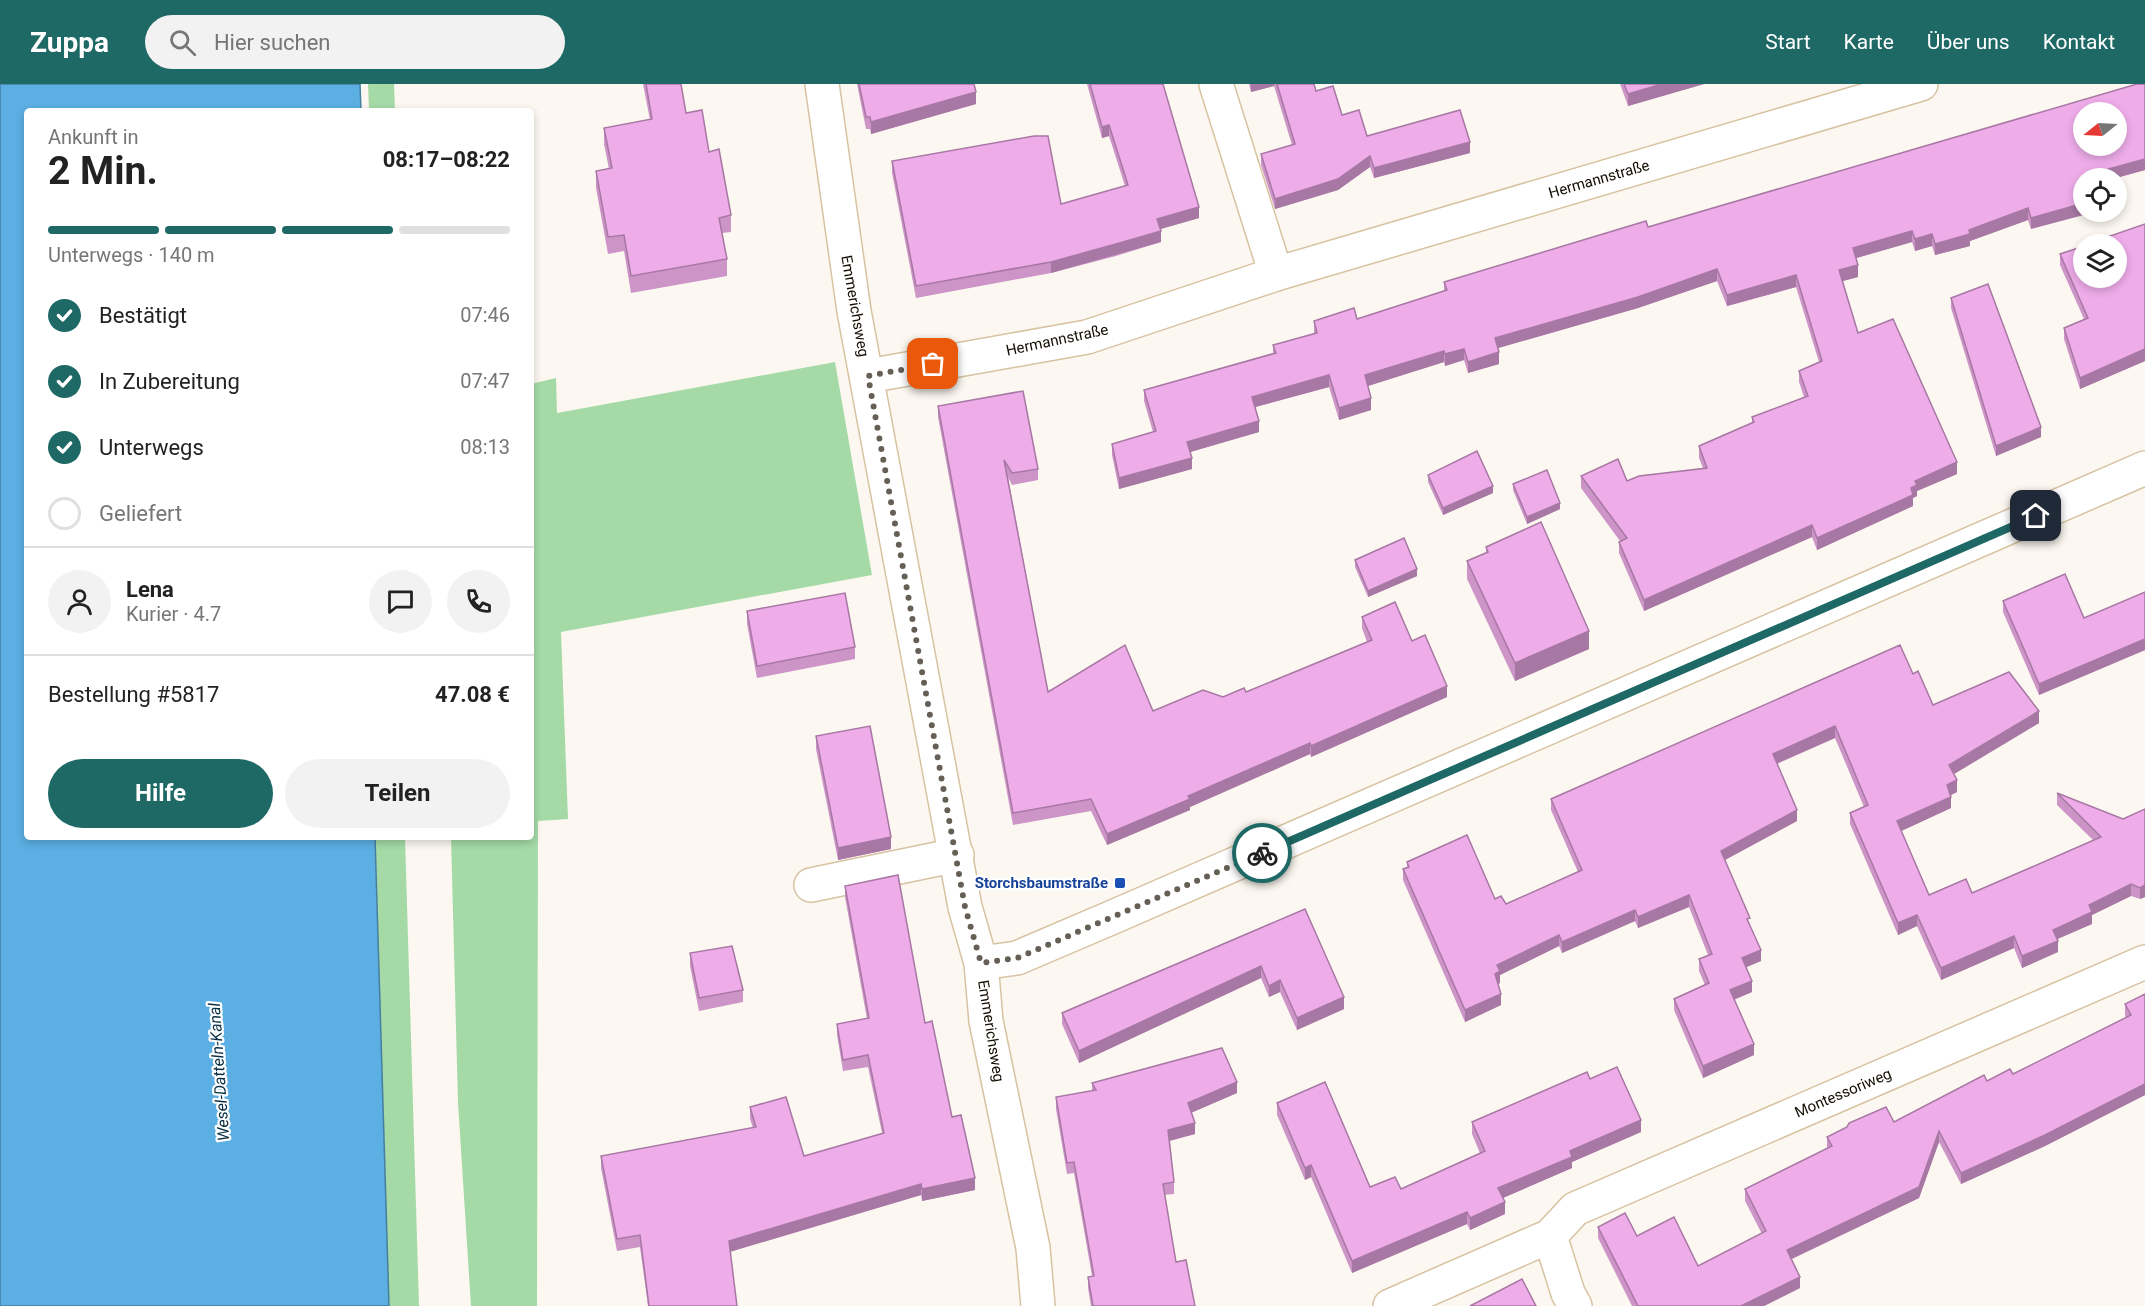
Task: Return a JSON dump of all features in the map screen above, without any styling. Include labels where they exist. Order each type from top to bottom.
[{"type":"street","name":"Emmerichsweg","points":[[822,84],[854,311],[868,376],[965,907],[981,963],[986,1021],[1033,1248],[1038,1306]]},
{"type":"street","points":[[1216,84],[1276,274]]},
{"type":"street","name":"Hermannstraße","points":[[868,376],[1088,337],[1276,274],[1921,84]]},
{"type":"street","points":[[981,963],[1017,958],[2145,468]]},
{"type":"street","points":[[811,885],[957,855]]},
{"type":"street","name":"Montessoriweg","points":[[1390,1306],[1550,1236],[1575,1209],[2145,962]]},
{"type":"street","points":[[1550,1236],[1568,1293],[1575,1306]]},
{"type":"green space","points":[[368,84],[394,84],[395,108],[369,108]]},
{"type":"green space","points":[[835,362],[872,575],[561,632],[568,819],[538,821],[537,1306],[471,1306],[458,1103],[451,840],[534,840],[534,383],[556,378],[557,413]]},
{"type":"green space","points":[[375,840],[405,840],[419,1306],[389,1306]]},
{"type":"water","name":"Wesel-Datteln-Kanal","points":[[0,84],[360,84],[361,108],[24,108],[24,840],[375,840],[389,1306],[0,1306]]},
{"type":"building","points":[[646,84],[681,84],[686,113],[702,110],[709,152],[719,149],[731,215],[719,218],[727,259],[631,276],[624,235],[608,237],[596,171],[612,168],[604,128],[652,119]]},
{"type":"building","points":[[859,84],[974,84],[976,92],[871,122],[870,117],[866,117]]},
{"type":"building","points":[[1090,84],[1163,84],[1199,207],[1157,219],[1161,231],[1116,244],[1051,262],[916,286],[892,161],[1034,136],[1048,136],[1061,204],[1128,185],[1109,125],[1102,127]]},
{"type":"building","points":[[1277,84],[1314,84],[1316,91],[1333,86],[1342,115],[1359,110],[1367,136],[1460,110],[1470,142],[1374,168],[1370,156],[1338,179],[1275,199],[1261,154],[1295,144]]},
{"type":"building","points":[[1624,84],[1662,84],[1628,94]]},
{"type":"building","points":[[2137,84],[2145,84],[2145,159],[2112,168],[2073,168],[2073,206],[2031,218],[2028,208],[1969,230],[1970,234],[1935,244],[1932,234],[1915,239],[1912,231],[1853,248],[1858,265],[1839,270],[1858,333],[1893,319],[1957,462],[1915,481],[1917,485],[1911,488],[1913,495],[1817,538],[1812,525],[1644,600],[1619,542],[1627,538],[1581,476],[1618,459],[1627,481],[1639,476],[1707,468],[1699,446],[1754,422],[1752,417],[1808,396],[1799,371],[1822,361],[1796,275],[1727,295],[1717,269],[1638,297],[1495,338],[1499,352],[1468,362],[1464,349],[1445,354],[1444,351],[1365,375],[1371,398],[1339,408],[1329,375],[1252,397],[1259,421],[1187,442],[1192,458],[1119,478],[1112,444],[1156,431],[1144,390],[1276,353],[1273,345],[1317,333],[1314,321],[1354,308],[1357,319],[1447,290],[1444,282],[1646,221],[1648,227],[2073,103],[2073,156],[2127,156],[2127,102],[2075,102]]},
{"type":"building","points":[[2145,224],[2145,349],[2080,378],[2064,328],[2088,318],[2075,288],[2127,288],[2127,234],[2116,234]]},
{"type":"building","points":[[2073,250],[2073,284],[2060,254]]},
{"type":"building","points":[[1988,284],[2041,427],[1996,446],[1951,298]]},
{"type":"building","points":[[1023,391],[1038,469],[1012,473],[1004,460],[1048,692],[1125,645],[1153,711],[1203,690],[1223,697],[1244,688],[1246,692],[1372,640],[1362,617],[1395,602],[1412,641],[1425,635],[1447,686],[1311,746],[1310,743],[1188,796],[1190,799],[1107,834],[1091,799],[1013,813],[938,406]]},
{"type":"building","points":[[1477,451],[1493,486],[1443,508],[1428,475]]},
{"type":"building","points":[[1547,470],[1560,503],[1527,517],[1513,484]]},
{"type":"building","points":[[1541,522],[1589,631],[1515,663],[1467,561],[1488,552],[1486,547]]},
{"type":"building","points":[[1404,538],[1417,569],[1368,591],[1355,560]]},
{"type":"building","points":[[2065,574],[2084,618],[2145,592],[2145,639],[2039,684],[2003,601]]},
{"type":"building","points":[[845,593],[855,647],[757,666],[747,611]]},
{"type":"building","points":[[1900,645],[1913,674],[1918,671],[1933,705],[2009,672],[2039,711],[1949,765],[1957,780],[1947,785],[1951,797],[1897,821],[1929,895],[1966,879],[1972,893],[2101,837],[2057,793],[2123,819],[2145,809],[2145,885],[2140,888],[2131,884],[2089,905],[2092,912],[2053,930],[2058,941],[2022,956],[2014,936],[1941,968],[1917,915],[1898,923],[1850,813],[1868,805],[1835,726],[1773,754],[1797,810],[1721,851],[1761,950],[1742,958],[1752,981],[1730,990],[1754,1044],[1703,1066],[1674,999],[1709,983],[1699,959],[1712,954],[1689,895],[1638,917],[1635,910],[1562,942],[1559,935],[1497,965],[1500,971],[1495,974],[1501,994],[1465,1010],[1403,869],[1409,867],[1407,862],[1467,835],[1495,899],[1501,896],[1506,904],[1582,870],[1551,799]]},
{"type":"building","points":[[870,726],[891,837],[838,848],[816,736]]},
{"type":"building","points":[[898,875],[925,1023],[932,1021],[952,1117],[961,1115],[975,1178],[922,1189],[921,1184],[729,1241],[737,1306],[649,1306],[640,1235],[617,1239],[601,1156],[756,1127],[750,1107],[786,1097],[804,1156],[884,1133],[868,1055],[843,1060],[837,1024],[869,1018],[845,886]]},
{"type":"building","points":[[1305,909],[1344,997],[1297,1018],[1280,980],[1269,986],[1261,966],[1079,1051],[1062,1013]]},
{"type":"building","points":[[732,946],[743,990],[699,998],[690,953]]},
{"type":"building","points":[[2145,994],[2145,1084],[2045,1135],[1961,1173],[1939,1131],[1919,1187],[1787,1250],[1800,1277],[1741,1306],[1638,1306],[1598,1227],[1625,1213],[1637,1236],[1674,1217],[1698,1266],[1766,1231],[1745,1189],[1832,1146],[1827,1137],[1847,1127],[1849,1123],[1886,1107],[1894,1122],[1984,1075],[1987,1081],[2010,1069],[2013,1074],[2131,1015],[2125,1004]]},
{"type":"building","points":[[1222,1048],[1237,1082],[1188,1103],[1195,1123],[1168,1130],[1174,1182],[1163,1184],[1176,1262],[1186,1260],[1195,1306],[1093,1306],[1088,1277],[1094,1276],[1074,1162],[1067,1163],[1056,1097],[1096,1090],[1092,1083]]},
{"type":"building","points":[[1617,1067],[1641,1120],[1570,1151],[1572,1157],[1498,1188],[1505,1202],[1470,1218],[1467,1212],[1352,1261],[1311,1165],[1305,1168],[1277,1103],[1325,1082],[1370,1187],[1395,1177],[1401,1189],[1485,1151],[1472,1122],[1587,1072],[1590,1079]]},
{"type":"building","points":[[1522,1279],[1536,1306],[1470,1306]]},
{"type":"way so far","points":[[933,364],[868,376],[965,907],[981,963],[1017,958],[1262,853]]},
{"type":"place","name":"Storchsbaumstraße","points":[[1120,883]]},
{"type":"route","points":[[1262,853],[2036,516]]}]
